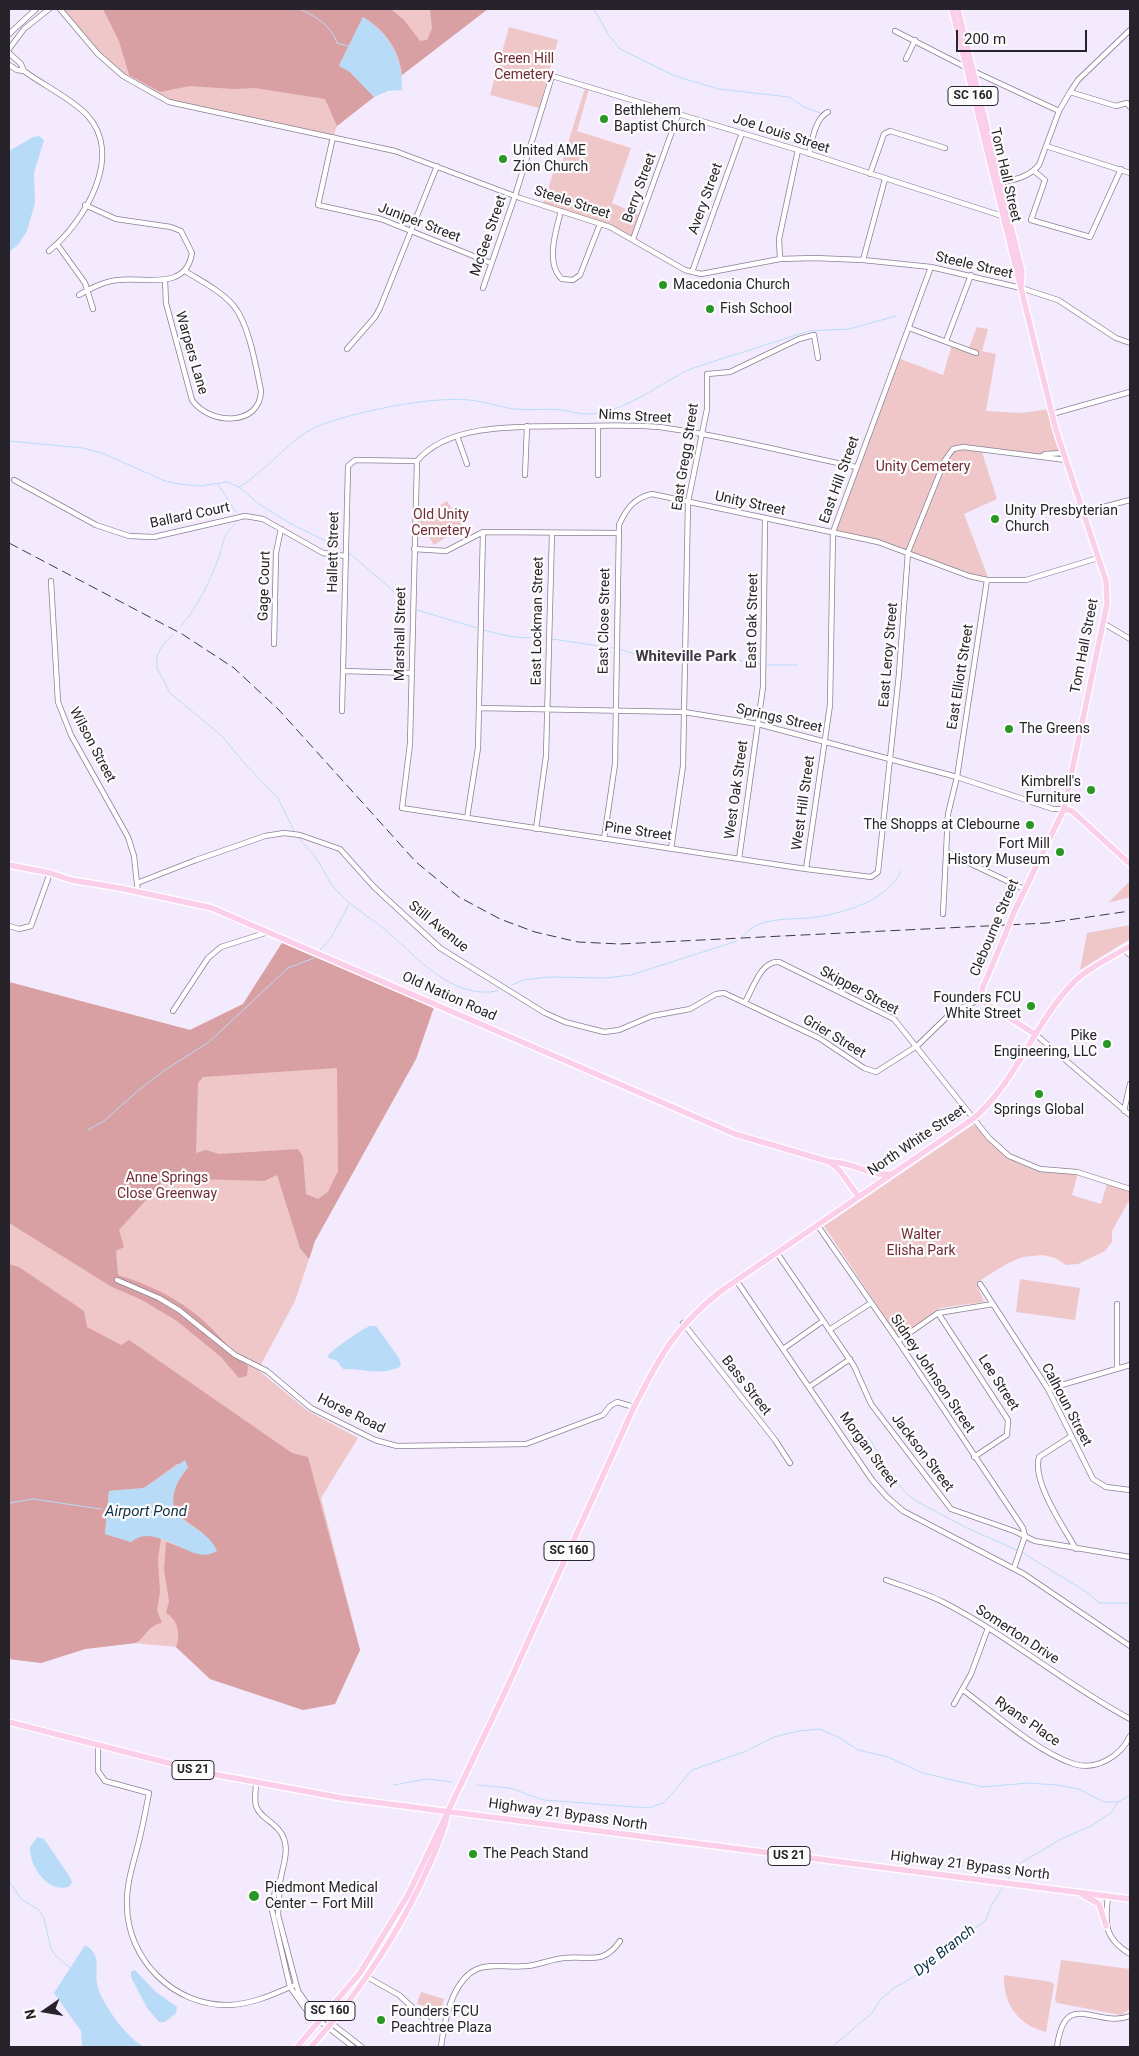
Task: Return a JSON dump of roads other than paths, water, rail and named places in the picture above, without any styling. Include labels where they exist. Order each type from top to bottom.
[{"type":"main road","name":"Tom Hall Street","points":[[952,9],[1022,272],[1021,288]]},
{"type":"main road","name":"Tom Hall Street","points":[[958,9],[969,70]]},
{"type":"main road","name":"Tom Hall Street","points":[[998,183],[1002,216],[1052,414],[1107,591],[1103,623],[1064,809]]},
{"type":"main road","points":[[1064,809],[1072,812],[1130,864]]},
{"type":"main road","name":"Clebourne Street","points":[[1036,1034],[985,1003],[982,998],[982,990],[1024,889],[1064,809]]},
{"type":"main road","name":"Old Nation Road","points":[[9,865],[50,873],[71,880],[212,908],[735,1134],[880,1175],[892,1173]]},
{"type":"main road","name":"North White Street","points":[[678,1331],[683,1323],[702,1306],[736,1280],[818,1226],[858,1196],[974,1118],[999,1092],[1036,1034],[1076,980],[1091,968],[1130,946]]},
{"type":"main road","points":[[830,1162],[840,1171],[858,1196]]},
{"type":"main road","name":"SC 160","points":[[311,2047],[408,1895],[634,1407],[654,1367],[678,1331]]},
{"type":"main road","name":"Highway 21 Bypass North","points":[[9,1722],[98,1746],[256,1783],[342,1798],[1130,1899]]},
{"type":"main road","name":"SC 160","points":[[297,2047],[326,2022],[366,1977],[423,1881],[445,1826],[448,1812]]},
{"type":"main road","points":[[1079,1893],[1099,1904],[1106,1926]]},
{"type":"street","points":[[9,34],[36,9]]},
{"type":"street","points":[[9,49],[24,29],[49,9]]},
{"type":"street","name":"Steele Street","points":[[60,9],[98,54],[124,76],[169,102],[394,151],[515,196],[600,224],[633,239],[670,262],[692,272],[701,274],[715,273],[780,259],[863,260],[931,267],[971,275],[1058,300],[1116,338],[1130,344]]},
{"type":"street","points":[[998,183],[1027,176],[1034,171],[1039,165],[1059,111],[1078,80],[1130,30]]},
{"type":"street","points":[[894,31],[915,40],[969,70],[1059,111]]},
{"type":"street","points":[[906,59],[915,40]]},
{"type":"street","points":[[9,54],[22,64],[24,71]]},
{"type":"street","points":[[9,65],[17,70],[24,71],[86,113],[100,136],[103,162],[101,175],[69,231],[49,251]]},
{"type":"street","name":"Joe Louis Street","points":[[552,76],[798,150],[1002,216]]},
{"type":"street","name":"McGee Street","points":[[482,288],[515,196],[552,76]]},
{"type":"street","points":[[1070,92],[1116,106],[1127,103],[1130,107]]},
{"type":"street","points":[[809,154],[818,124],[823,115],[828,112]]},
{"type":"street","name":"Berry Street","points":[[633,239],[678,115]]},
{"type":"street","points":[[870,174],[884,134],[890,131],[945,148]]},
{"type":"street","name":"Avery Street","points":[[692,272],[742,133]]},
{"type":"street","name":"Juniper Street","points":[[333,137],[318,205],[381,219],[491,263]]},
{"type":"street","points":[[1046,146],[1130,173]]},
{"type":"street","points":[[780,259],[779,239],[798,150]]},
{"type":"street","points":[[347,349],[375,317],[437,166]]},
{"type":"street","points":[[1034,171],[1045,180],[1031,220],[1090,237],[1121,169]]},
{"type":"street","points":[[863,260],[885,179]]},
{"type":"street","points":[[79,295],[116,280],[165,280],[180,275],[185,271],[192,254],[181,231],[171,227],[116,219],[85,205]]},
{"type":"street","points":[[561,211],[553,260],[554,269],[562,279],[573,280],[580,275],[600,224]]},
{"type":"street","points":[[57,244],[74,266],[88,290],[93,309]]},
{"type":"street","name":"East Hill Street","points":[[824,741],[830,705],[833,532],[931,267]]},
{"type":"street","name":"Warpers Lane","points":[[165,280],[166,303],[192,400],[196,406],[213,418],[242,416],[251,413],[261,399],[261,391],[241,318],[233,305],[185,271]]},
{"type":"street","points":[[946,342],[971,275]]},
{"type":"street","points":[[909,328],[976,353]]},
{"type":"street","name":"East Gregg Street","points":[[671,849],[683,766],[688,502],[707,409],[708,374],[730,372],[793,341],[814,335],[818,358]]},
{"type":"street","points":[[1052,414],[1130,392]]},
{"type":"street","points":[[525,475],[527,426]]},
{"type":"street","name":"Nims Street","points":[[417,460],[436,445],[457,436],[527,426],[598,426],[666,428],[856,467]]},
{"type":"street","points":[[598,426],[598,475]]},
{"type":"street","points":[[457,436],[467,464]]},
{"type":"street","name":"East Leroy Street","points":[[871,877],[878,872],[891,759],[908,552],[945,460],[954,449],[969,447],[1042,456]]},
{"type":"street","points":[[1042,456],[1046,453],[1064,453]]},
{"type":"street","points":[[1042,456],[1066,460]]},
{"type":"street","name":"Hallett Street","points":[[342,711],[349,464],[355,460],[417,460]]},
{"type":"street","name":"Marshall Street","points":[[402,808],[410,744],[417,460]]},
{"type":"street","name":"Ballard Court","points":[[14,480],[96,525],[129,536],[154,536],[245,516],[263,519],[323,553],[345,556]]},
{"type":"street","name":"Unity Street","points":[[618,533],[625,511],[643,496],[652,494],[833,532],[908,552],[969,576],[986,580],[1026,580],[1098,558]]},
{"type":"street","points":[[1084,512],[1130,500]]},
{"type":"street","name":"East Oak Street","points":[[758,724],[763,687],[765,518]]},
{"type":"street","name":"Gage Court","points":[[274,644],[276,553],[281,529]]},
{"type":"street","points":[[467,818],[478,748],[483,532]]},
{"type":"street","points":[[414,549],[446,551],[483,532],[618,533]]},
{"type":"street","name":"East Lockman Street","points":[[536,829],[546,756],[552,533]]},
{"type":"street","name":"East Close Street","points":[[604,839],[615,764],[618,533]]},
{"type":"street","name":"East Elliott Street","points":[[943,914],[948,814],[957,777],[986,580]]},
{"type":"street","name":"Wilson Street","points":[[52,581],[58,702],[71,735],[128,836],[134,856],[137,883]]},
{"type":"street","points":[[1103,623],[1130,639]]},
{"type":"street","points":[[343,671],[412,673]]},
{"type":"street","name":"Springs Street","points":[[479,708],[684,712],[758,724],[957,777],[1053,809],[1064,809]]},
{"type":"street","name":"West Oak Street","points":[[739,859],[758,724]]},
{"type":"street","name":"West Hill Street","points":[[806,869],[824,741]]},
{"type":"street","name":"Pine Street","points":[[402,808],[806,869],[871,877]]},
{"type":"street","name":"Still Avenue","points":[[137,883],[265,836],[284,833],[300,835],[340,849],[374,886],[440,948],[545,1013],[565,1022],[604,1032],[618,1030],[652,1016],[690,1009],[720,993],[728,994],[745,1002]]},
{"type":"street","points":[[946,852],[1024,889]]},
{"type":"street","points":[[9,926],[19,930],[31,926],[50,873]]},
{"type":"street","points":[[137,883],[138,893]]},
{"type":"street","points":[[173,1011],[208,958],[221,947],[269,932]]},
{"type":"street","points":[[1124,950],[1130,955]]},
{"type":"street","name":"Skipper Street","points":[[745,1002],[765,967],[769,963],[779,962],[894,1019],[995,1145],[1024,1164],[1048,1171],[1076,1172],[1130,1189]]},
{"type":"street","name":"Grier Street","points":[[745,1002],[819,1038],[870,1071],[882,1069],[917,1046],[950,1014],[982,998]]},
{"type":"street","points":[[1036,1034],[1130,1116]]},
{"type":"street","points":[[1124,1110],[1130,1084]]},
{"type":"street","name":"Sidney Johnson Street","points":[[818,1226],[898,1341],[974,1458],[1023,1528],[1025,1536]]},
{"type":"street","name":"Jackson Street","points":[[777,1252],[850,1359],[871,1404],[951,1509],[1035,1541],[1130,1557]]},
{"type":"street","name":"Horse Road","points":[[116,1280],[159,1298],[179,1310],[234,1355],[267,1371],[311,1408],[375,1440],[396,1446],[526,1444],[560,1433],[603,1415],[610,1406],[617,1402],[634,1407]]},
{"type":"street","name":"Morgan Street","points":[[736,1280],[872,1480],[887,1497],[903,1511],[1014,1568],[1130,1646]]},
{"type":"street","name":"Calhoun Street","points":[[980,1284],[1048,1389],[1070,1437],[1093,1479],[1106,1486],[1130,1490]]},
{"type":"street","points":[[829,1330],[871,1303]]},
{"type":"street","points":[[898,1341],[938,1313],[993,1304]]},
{"type":"street","points":[[1117,1304],[1117,1369]]},
{"type":"street","name":"Lee Street","points":[[938,1313],[1008,1420],[1007,1435],[974,1458]]},
{"type":"street","points":[[783,1349],[823,1321]]},
{"type":"street","name":"Bass Street","points":[[683,1323],[775,1440],[790,1463]]},
{"type":"street","points":[[809,1387],[850,1359]]},
{"type":"street","points":[[1048,1389],[1130,1365]]},
{"type":"street","points":[[1070,1437],[1039,1457],[1036,1466],[1039,1479],[1076,1549]]},
{"type":"street","points":[[1014,1568],[1025,1536]]},
{"type":"street","name":"Somerton Drive","points":[[886,1580],[942,1601],[988,1628],[1074,1687],[1130,1719]]},
{"type":"street","points":[[954,1704],[963,1690],[988,1628]]},
{"type":"street","name":"Ryans Place","points":[[963,1690],[1047,1751],[1074,1764],[1084,1766],[1106,1761],[1115,1755],[1130,1736]]},
{"type":"street","points":[[98,1746],[98,1772],[105,1781],[149,1793],[129,1881],[126,1904],[132,1936],[141,1956],[151,1970],[170,1987],[189,1997],[218,2005],[254,2001],[293,1986]]},
{"type":"street","points":[[256,1783],[255,1799],[258,1810],[271,1821],[284,1839],[286,1852],[280,1882],[278,1925],[293,1986],[304,2000],[353,2047]]},
{"type":"street","points":[[1108,1896],[1106,1926],[1114,1943],[1130,1954]]},
{"type":"street","points":[[441,2047],[443,2030],[456,1990],[476,1970],[496,1966],[528,1966],[565,1958],[595,1959],[606,1954],[620,1941]]},
{"type":"street","points":[[360,1972],[399,1995],[428,2022],[443,2030]]},
{"type":"street","points":[[1057,2047],[1060,2026],[1064,2020],[1074,2015],[1118,2019],[1130,2016]]},
{"type":"street","points":[[326,2022],[362,2047]]},
{"type":"water","points":[[363,17],[381,31],[393,48],[400,67],[402,90],[388,91],[374,97],[350,72],[339,66]]},
{"type":"water","points":[[39,136],[44,140],[34,173],[35,203],[27,231],[18,245],[9,252],[9,151],[33,137]]},
{"type":"water","points":[[370,1326],[376,1326],[399,1358],[401,1366],[379,1372],[343,1369],[337,1361],[327,1356],[360,1331]]},
{"type":"water","name":"Airport Pond","points":[[185,1460],[188,1467],[175,1488],[173,1500],[175,1513],[204,1534],[217,1551],[207,1555],[197,1554],[152,1537],[141,1537],[131,1542],[105,1534],[109,1491],[144,1488]]},
{"type":"water","points":[[37,1837],[44,1839],[70,1877],[72,1883],[68,1887],[60,1888],[53,1886],[46,1882],[36,1869],[30,1854],[30,1847]]},
{"type":"water","points":[[85,1945],[91,1949],[96,1959],[98,1987],[110,2012],[131,2037],[145,2047],[82,2047],[81,2031],[54,1993]]},
{"type":"water","points":[[135,1970],[156,1992],[177,2007],[176,2013],[165,2022],[159,2022],[147,2008],[131,1977],[131,1972]]},
{"type":"waterway","points":[[300,9],[327,26],[337,43],[348,46]]},
{"type":"waterway","points":[[594,9],[608,34],[620,49],[675,76],[719,89],[789,97],[804,107],[823,114]]},
{"type":"waterway","points":[[239,487],[249,481],[307,432],[331,421],[350,416],[392,406],[453,399],[475,401],[520,410],[557,409],[586,414],[603,412],[630,403],[693,368],[809,331],[849,329],[896,316]]},
{"type":"waterway","points":[[9,441],[83,448],[102,453],[165,481],[178,484],[200,486],[227,482],[239,487],[259,504],[291,524],[342,549]]},
{"type":"waterway","points":[[218,484],[236,512]]},
{"type":"waterway","points":[[181,626],[193,611],[203,593],[219,557],[226,535],[236,523]]},
{"type":"waterway","points":[[349,553],[390,588],[407,606]]},
{"type":"waterway","points":[[417,610],[477,628]]},
{"type":"waterway","points":[[484,630],[521,638],[544,636]]},
{"type":"waterway","points":[[173,635],[163,644],[157,656],[157,668],[170,693],[222,736],[244,763],[278,798],[294,831]]},
{"type":"waterway","points":[[552,639],[613,648]]},
{"type":"waterway","points":[[620,649],[649,659],[682,660]]},
{"type":"waterway","points":[[689,659],[715,656],[760,664]]},
{"type":"waterway","points":[[767,665],[798,665]]},
{"type":"waterway","points":[[299,838],[314,855],[330,882],[341,895],[435,973],[465,989],[481,992],[498,991]]},
{"type":"waterway","points":[[742,937],[764,922],[829,915],[853,908],[877,897],[887,890],[901,871]]},
{"type":"waterway","points":[[320,950],[331,938],[349,904]]},
{"type":"waterway","points":[[512,985],[523,980],[549,977],[605,978],[631,975],[737,941]]},
{"type":"waterway","points":[[88,1130],[104,1121],[141,1088],[165,1070],[209,1042],[288,968],[314,958]]},
{"type":"waterway","points":[[868,1436],[890,1473],[905,1492],[916,1501],[969,1529],[1017,1550]]},
{"type":"waterway","points":[[9,1503],[33,1499],[101,1509]]},
{"type":"waterway","points":[[1023,1553],[1088,1593],[1099,1603],[1130,1603]]},
{"type":"waterway","points":[[477,1785],[510,1788],[544,1800],[649,1808],[665,1802],[692,1770],[747,1751],[774,1737],[799,1731],[820,1729],[840,1738],[858,1750],[888,1757],[923,1773],[983,1787],[1028,1783],[1057,1785],[1079,1789],[1104,1802],[1118,1802]]},
{"type":"waterway","points":[[394,1785],[427,1779],[451,1782]]},
{"type":"waterway","name":"Dye Branch","points":[[1008,1879],[1022,1862],[1063,1838],[1091,1826],[1111,1813],[1118,1802],[1130,1795]]},
{"type":"waterway","points":[[9,1881],[21,1899],[39,1910],[44,1918],[51,1949],[70,1968]]},
{"type":"waterway","name":"Dye Branch","points":[[832,2047],[872,2013],[881,1999],[894,1988],[925,1970],[960,1936],[986,1920],[991,1906],[1003,1887]]},
{"type":"waterway","name":"Dye Branch","points":[[564,2047],[590,2047]]},
{"type":"railway","points":[[9,543],[182,634],[234,668],[279,710],[416,862],[459,897],[500,919],[535,932],[578,942],[620,944],[1047,923],[1130,911]]},
{"type":"place","name":"Bethlehem Baptist Church","points":[[604,119]]},
{"type":"place","name":"United AME Zion Church","points":[[503,159]]},
{"type":"place","name":"Macedonia Church","points":[[663,285]]},
{"type":"place","name":"Fish School","points":[[710,309]]},
{"type":"place","name":"Unity Presbyterian Church","points":[[995,519]]},
{"type":"place","name":"The Greens","points":[[1009,729]]},
{"type":"place","name":"Kimbrell's Furniture","points":[[1091,790]]},
{"type":"place","name":"The Shopps at Clebourne","points":[[1030,825]]},
{"type":"place","name":"Fort Mill History Museum","points":[[1060,852]]},
{"type":"place","name":"Founders FCU White Street","points":[[1031,1006]]},
{"type":"place","name":"Pike Engineering, LLC","points":[[1107,1044]]},
{"type":"place","name":"Springs Global","points":[[1039,1094]]},
{"type":"place","name":"The Peach Stand","points":[[473,1854]]},
{"type":"place","name":"Piedmont Medical Center – Fort Mill","points":[[254,1896]]},
{"type":"place","name":"Founders FCU Peachtree Plaza","points":[[381,2020]]},
{"type":"district","name":"Whiteville Park","points":[[686,657]]},
{"type":"park label","name":"Green Hill Cemetery","points":[[524,68]]},
{"type":"park label","name":"Unity Cemetery","points":[[923,467]]},
{"type":"park label","name":"Old Unity Cemetery","points":[[441,524]]},
{"type":"park label","name":"Anne Springs Close Greenway","points":[[167,1186]]},
{"type":"park label","name":"Walter Elisha Park","points":[[921,1244]]}]
